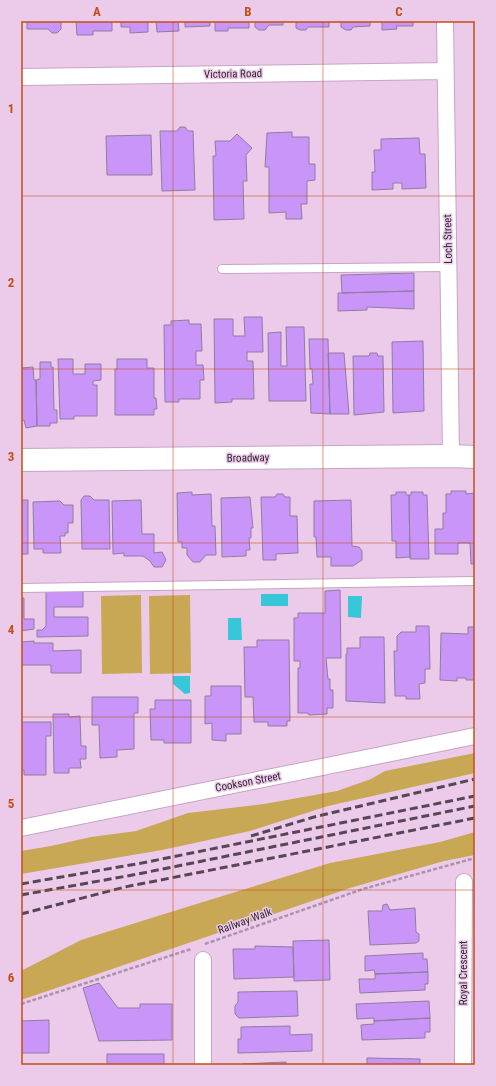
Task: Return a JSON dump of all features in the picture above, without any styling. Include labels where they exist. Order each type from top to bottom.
[{"type":"street","name":"Loch Street","points":[[444,21],[451,456]]},
{"type":"street","name":"Victoria Road","points":[[21,77],[445,71]]},
{"type":"street","name":"Broadway","points":[[21,460],[475,457]]},
{"type":"street","name":"Cookson Street","points":[[21,828],[475,736]]},
{"type":"street","name":"Royal Crescent","points":[[462,1065],[464,882]]},
{"type":"street","points":[[200,953],[203,1065]]},
{"type":"lane","points":[[222,269],[448,267]]},
{"type":"lane","points":[[21,588],[475,581]]},
{"type":"path","name":"Railway Walk","points":[[204,944],[363,889],[475,858]]},
{"type":"path","points":[[21,1004],[200,953]]},
{"type":"shaded area","points":[[141,595],[142,673],[102,674],[101,596]]},
{"type":"shaded area","points":[[190,595],[191,673],[150,674],[149,596]]},
{"type":"shaded area","points":[[475,753],[475,773],[328,806],[250,831],[162,850],[21,874],[21,851],[91,837],[136,831],[188,813],[264,804],[337,791],[371,779],[385,771]]},
{"type":"shaded area","points":[[475,832],[475,855],[444,861],[350,888],[21,1000],[21,971],[81,940],[330,863],[440,842]]},
{"type":"water","points":[[261,594],[288,594],[288,606],[261,606]]},
{"type":"water","points":[[348,596],[362,596],[361,618],[348,617]]},
{"type":"water","points":[[228,618],[241,618],[242,640],[228,640]]},
{"type":"water","points":[[173,676],[190,676],[190,693],[185,694],[173,684]]},
{"type":"building","points":[[27,21],[61,21],[61,29],[57,33],[52,33],[48,29],[27,29]]},
{"type":"building","points":[[76,21],[112,21],[112,31],[93,31],[93,35],[77,35]]},
{"type":"building","points":[[121,21],[148,21],[148,32],[130,33],[130,27],[121,27]]},
{"type":"building","points":[[156,21],[178,21],[179,31],[157,32]]},
{"type":"building","points":[[185,21],[210,21],[210,26],[185,27]]},
{"type":"building","points":[[215,21],[249,21],[249,28],[228,28],[228,31],[215,31]]},
{"type":"building","points":[[255,21],[283,21],[283,25],[269,25],[265,30],[259,30],[255,27]]},
{"type":"building","points":[[296,21],[329,21],[329,27],[308,27],[306,30],[300,30],[296,28]]},
{"type":"building","points":[[341,21],[370,21],[370,26],[353,27],[351,30],[346,30],[341,27]]},
{"type":"building","points":[[382,21],[413,21],[413,26],[396,26],[397,29],[382,30]]},
{"type":"building","points":[[180,127],[185,127],[188,131],[193,131],[195,190],[162,191],[160,131],[177,131]]},
{"type":"building","points":[[292,132],[292,137],[309,137],[309,164],[315,164],[315,180],[307,181],[307,204],[301,204],[302,219],[286,219],[286,212],[269,213],[269,167],[265,167],[267,133]]},
{"type":"building","points":[[237,134],[252,148],[246,155],[247,181],[243,181],[244,219],[214,220],[213,156],[216,156],[215,141],[230,141]]},
{"type":"building","points":[[151,135],[152,175],[107,175],[106,136]]},
{"type":"building","points":[[419,138],[420,154],[425,154],[426,188],[402,189],[402,183],[393,183],[393,189],[372,190],[372,172],[375,172],[374,150],[381,150],[381,139]]},
{"type":"building","points":[[414,273],[414,291],[342,293],[341,275]]},
{"type":"building","points":[[414,291],[414,309],[367,307],[367,310],[338,311],[338,293]]},
{"type":"building","points":[[244,317],[262,317],[263,352],[247,352],[247,361],[253,361],[254,399],[232,399],[232,402],[215,403],[214,319],[233,319],[233,336],[245,336]]},
{"type":"building","points":[[189,320],[189,324],[201,324],[202,351],[196,351],[196,365],[203,365],[204,380],[200,380],[200,399],[179,399],[179,402],[165,402],[164,325],[171,325],[171,321]]},
{"type":"building","points":[[286,327],[304,327],[306,401],[269,401],[268,333],[281,332],[281,366],[287,366]]},
{"type":"building","points":[[309,339],[328,339],[330,414],[311,413],[310,384],[313,384],[312,369],[310,369]]},
{"type":"building","points":[[423,341],[424,411],[393,413],[392,342]]},
{"type":"building","points":[[328,353],[344,353],[349,414],[330,414]]},
{"type":"building","points":[[370,353],[377,353],[378,356],[383,356],[384,412],[354,415],[353,356],[369,356]]},
{"type":"building","points":[[58,359],[73,359],[73,374],[85,374],[85,364],[101,364],[101,380],[93,381],[93,385],[97,385],[97,416],[74,416],[74,419],[60,419]]},
{"type":"building","points":[[117,359],[147,359],[147,368],[154,368],[154,398],[156,398],[157,409],[154,409],[154,415],[115,415],[115,369],[117,369]]},
{"type":"building","points":[[40,362],[51,362],[51,367],[53,367],[54,410],[57,410],[57,423],[50,423],[50,426],[37,426],[36,380],[40,379]]},
{"type":"building","points":[[33,367],[34,380],[36,380],[37,426],[26,428],[24,420],[21,421],[21,368]]},
{"type":"building","points":[[451,491],[466,491],[466,494],[475,493],[475,564],[471,564],[470,543],[458,543],[458,554],[435,554],[435,529],[443,529],[443,513],[446,513],[446,494],[451,494]]},
{"type":"building","points":[[192,492],[192,495],[211,494],[212,526],[215,526],[216,555],[206,555],[200,562],[193,562],[187,555],[187,548],[182,548],[182,542],[178,542],[177,493]]},
{"type":"building","points":[[396,492],[406,492],[406,495],[409,495],[410,557],[396,558],[396,541],[392,541],[391,495],[396,495]]},
{"type":"building","points":[[411,492],[423,492],[423,495],[427,495],[429,559],[410,559],[409,495],[411,495]]},
{"type":"building","points":[[277,494],[283,494],[285,497],[290,497],[290,516],[297,516],[298,553],[276,554],[276,560],[263,560],[261,497],[275,497]]},
{"type":"building","points":[[84,496],[90,496],[94,500],[109,500],[110,549],[82,549],[81,500]]},
{"type":"building","points":[[250,497],[253,528],[251,528],[251,538],[249,538],[250,550],[246,550],[246,556],[222,557],[221,498]]},
{"type":"building","points":[[21,500],[28,500],[28,554],[21,554]]},
{"type":"building","points":[[141,500],[142,534],[154,534],[154,553],[162,552],[166,560],[162,567],[154,567],[150,561],[143,556],[124,556],[124,553],[113,554],[112,501]]},
{"type":"building","points":[[351,500],[352,546],[359,547],[362,551],[362,560],[353,566],[331,566],[331,557],[317,557],[316,537],[314,537],[314,501]]},
{"type":"building","points":[[60,501],[64,505],[73,505],[73,523],[68,523],[68,533],[65,533],[65,536],[60,536],[61,553],[43,553],[43,549],[34,549],[33,502]]},
{"type":"building","points":[[340,590],[341,658],[326,658],[328,679],[330,679],[330,690],[333,690],[333,708],[327,708],[327,714],[309,715],[308,713],[298,713],[298,668],[300,668],[300,661],[294,661],[294,618],[298,618],[298,613],[325,613],[325,591]]},
{"type":"building","points":[[46,591],[83,591],[83,607],[54,607],[54,617],[88,617],[88,636],[37,637],[37,630],[42,630],[46,626]]},
{"type":"building","points":[[21,598],[24,598],[24,619],[34,619],[34,629],[21,631]]},
{"type":"building","points":[[416,626],[429,626],[430,669],[425,669],[425,683],[419,684],[420,699],[406,699],[406,696],[395,696],[394,651],[397,651],[397,636],[401,632],[416,632]]},
{"type":"building","points":[[468,627],[475,627],[475,680],[457,678],[457,681],[440,680],[441,633],[468,634]]},
{"type":"building","points":[[360,637],[384,637],[385,703],[346,701],[347,648],[360,648]]},
{"type":"building","points":[[257,640],[289,640],[290,721],[287,721],[287,726],[268,726],[268,722],[254,722],[253,697],[245,697],[244,647],[257,647]]},
{"type":"building","points":[[34,641],[34,643],[53,643],[53,651],[81,650],[81,673],[51,673],[51,665],[21,665],[21,642]]},
{"type":"building","points":[[211,686],[241,686],[241,734],[226,734],[226,741],[212,740],[212,723],[205,724],[205,696],[211,696]]},
{"type":"building","points":[[92,697],[138,697],[138,713],[134,713],[134,749],[117,750],[117,757],[100,758],[99,725],[92,725]]},
{"type":"building","points":[[155,700],[191,700],[191,743],[164,743],[164,740],[151,740],[150,709],[155,709]]},
{"type":"building","points":[[53,714],[69,714],[69,717],[80,716],[81,746],[86,746],[86,759],[80,759],[81,768],[69,768],[69,773],[54,773]]},
{"type":"building","points":[[21,722],[51,722],[51,736],[46,736],[46,775],[24,775],[24,770],[21,770]]},
{"type":"building","points":[[387,904],[390,910],[415,908],[416,932],[419,934],[419,941],[416,943],[370,945],[368,911],[382,911],[383,905]]},
{"type":"building","points":[[329,940],[330,980],[294,981],[293,941]]},
{"type":"building","points":[[255,946],[293,947],[294,977],[234,979],[233,949],[255,949]]},
{"type":"building","points":[[423,953],[423,959],[427,959],[428,972],[375,974],[374,970],[365,971],[365,956]]},
{"type":"building","points":[[428,972],[428,984],[425,984],[425,990],[360,993],[359,979],[375,979],[375,974]]},
{"type":"building","points":[[99,983],[118,1008],[140,1008],[140,1004],[172,1004],[172,1040],[99,1041],[83,988]]},
{"type":"building","points":[[297,991],[298,1016],[239,1018],[235,1014],[235,1006],[238,1002],[238,992]]},
{"type":"building","points":[[429,1001],[430,1018],[374,1021],[374,1018],[357,1019],[356,1004]]},
{"type":"building","points":[[430,1018],[430,1032],[425,1032],[425,1038],[362,1040],[361,1025],[374,1024],[374,1021]]},
{"type":"building","points":[[49,1020],[49,1053],[21,1053],[21,1021]]},
{"type":"building","points":[[290,1026],[290,1035],[312,1034],[312,1051],[238,1053],[238,1039],[241,1039],[241,1027]]},
{"type":"building","points":[[107,1054],[164,1054],[164,1065],[107,1065]]},
{"type":"building","points":[[367,1058],[420,1059],[420,1065],[367,1065]]},
{"type":"building","points":[[286,1062],[286,1065],[242,1065],[242,1064]]},
{"type":"railway","points":[[251,836],[314,817],[475,779]]},
{"type":"railway","points":[[21,884],[142,863],[475,796]]},
{"type":"railway","points":[[21,895],[138,874],[475,806]]},
{"type":"railway","points":[[21,914],[125,887],[475,818]]}]
